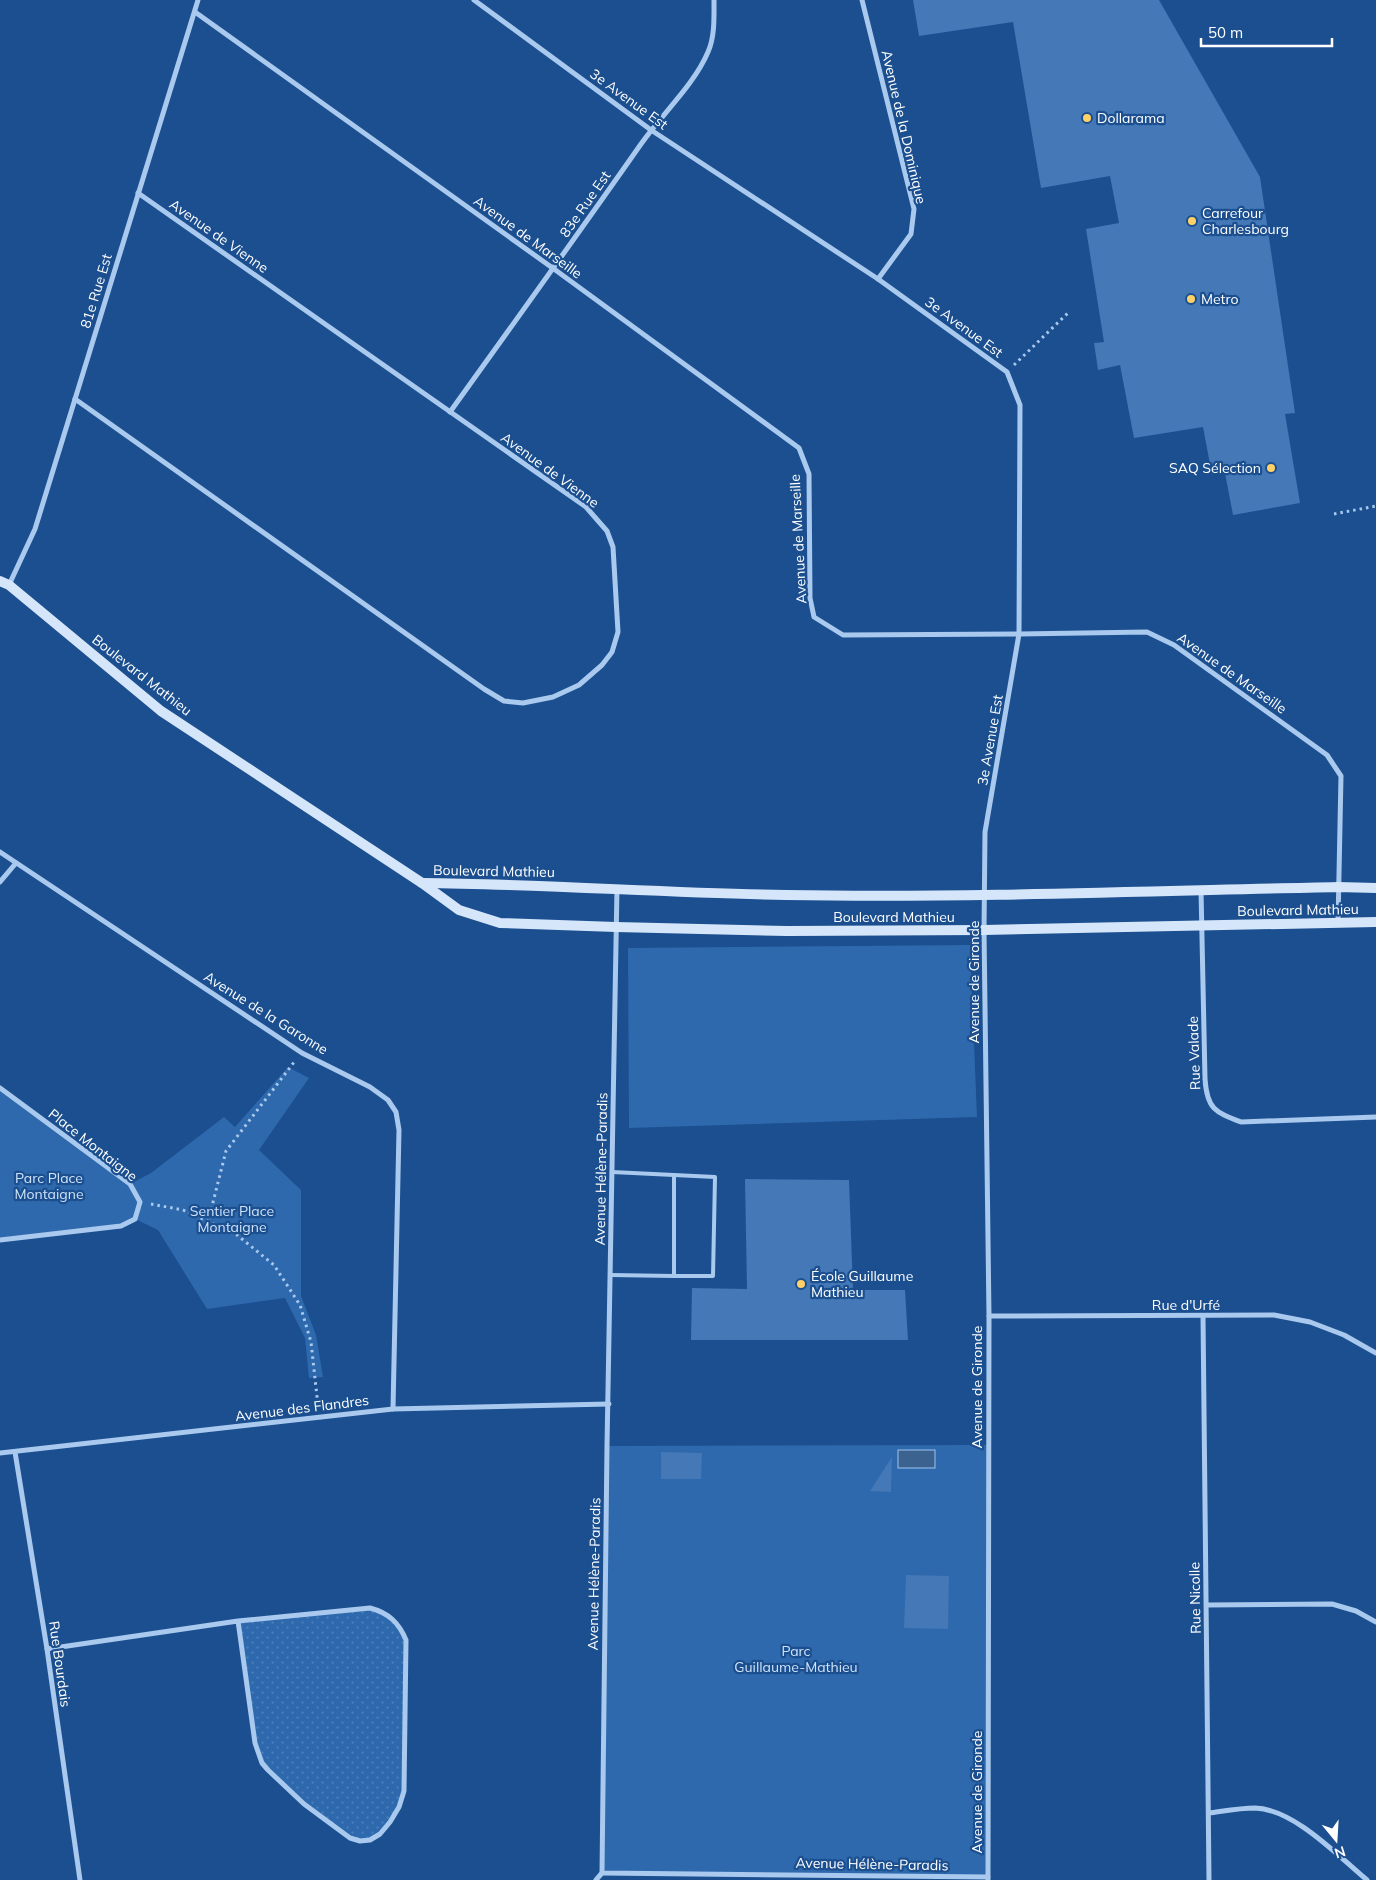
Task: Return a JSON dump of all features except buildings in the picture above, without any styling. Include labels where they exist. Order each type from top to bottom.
[{"type":"street","name":"81e Rue Est","points":[[4,583],[35,530],[198,0]]},
{"type":"street","name":"3e Avenue Est","points":[[474,0],[651,130],[878,279],[1007,372],[1020,405],[1019,634],[985,832],[985,894]]},
{"type":"street","name":"83e Rue Est","points":[[450,412],[554,269],[651,130],[696,74],[709,51],[714,27],[714,0]]},
{"type":"street","name":"Avenue de la Dominique","points":[[862,0],[914,209],[911,234],[878,279]]},
{"type":"street","name":"Avenue de Marseille","points":[[194,12],[554,269],[799,448],[809,474],[810,598],[814,617],[843,635],[1147,632],[1174,644],[1327,754],[1341,776],[1338,923]]},
{"type":"street","name":"Avenue de Vienne","points":[[75,398],[484,689],[504,700],[523,703],[553,697],[579,685],[602,665],[612,652],[618,632],[613,548],[607,531],[586,507],[138,194]]},
{"type":"street","name":"Boulevard Mathieu","points":[[4,583],[161,711],[422,883],[459,910],[500,923],[616,928],[787,931],[984,930],[1376,922]]},
{"type":"street","name":"Avenue de la Garonne","points":[[0,852],[302,1053],[370,1087],[388,1100],[396,1112],[399,1130],[392,1408]]},
{"type":"street","points":[[0,882],[16,863]]},
{"type":"street","name":"Boulevard Mathieu","points":[[422,883],[785,895],[1376,888]]},
{"type":"street","name":"Avenue Hélène-Paradis","points":[[617,888],[607,1446],[602,1873],[988,1878]]},
{"type":"street","name":"Rue Valade","points":[[1201,890],[1205,1079],[1206,1096],[1212,1107],[1224,1115],[1241,1122],[1376,1117]]},
{"type":"street","name":"Avenue de Gironde","points":[[985,894],[989,1316],[988,1878]]},
{"type":"street","name":"Place Montaigne","points":[[0,1088],[130,1184],[140,1202],[135,1219],[121,1226],[0,1240]]},
{"type":"street","name":"Rue d'Urfé","points":[[989,1316],[1274,1315],[1310,1322],[1344,1335],[1376,1354]]},
{"type":"street","name":"Rue Nicolle","points":[[1203,1316],[1209,1880]]},
{"type":"street","name":"Avenue des Flandres","points":[[0,1453],[392,1408],[609,1404]]},
{"type":"street","name":"Rue Bourdais","points":[[15,1452],[47,1649],[80,1880]]},
{"type":"street","points":[[1207,1605],[1332,1604],[1356,1611],[1376,1622]]},
{"type":"street","points":[[47,1649],[238,1621],[370,1608],[383,1612],[401,1628],[406,1640],[404,1791],[399,1807],[380,1834],[360,1841],[350,1838],[304,1804],[262,1763],[255,1743],[238,1621]]},
{"type":"street","points":[[1209,1812],[1256,1808],[1280,1814],[1302,1826],[1367,1880]]},
{"type":"street","points":[[596,1880],[602,1873]]},
{"type":"lane","points":[[611,1275],[713,1276],[715,1176],[612,1172]]},
{"type":"lane","points":[[674,1175],[674,1276]]},
{"type":"path","points":[[1007,372],[1069,312]]},
{"type":"path","points":[[1334,514],[1376,506]]},
{"type":"path","points":[[208,1222],[226,1151],[302,1053]]},
{"type":"path","points":[[140,1202],[183,1210],[237,1235],[274,1265],[300,1305],[311,1342],[319,1417]]},
{"type":"green space","points":[[970,945],[977,1117],[629,1128],[628,948]]},
{"type":"green space","name":"Sentier Place Montaigne","points":[[288,1067],[309,1078],[259,1150],[301,1190],[301,1296],[316,1335],[323,1377],[309,1378],[305,1338],[285,1298],[207,1309],[158,1230],[135,1219],[121,1226],[0,1240],[0,1088],[130,1184],[151,1173],[224,1117],[235,1127]]},
{"type":"green space","name":"Parc Guillaume-Mathieu","points":[[989,1445],[988,1877],[602,1873],[607,1446]]},
{"type":"green space","points":[[370,1608],[393,1619],[406,1640],[404,1791],[390,1822],[370,1840],[350,1838],[304,1804],[268,1770],[257,1753],[238,1621]]},
{"type":"shaded area","points":[[898,1450],[935,1450],[935,1468],[898,1468]]},
{"type":"place","name":"Dollarama","points":[[1087,118]]},
{"type":"place","name":"Carrefour Charlesbourg","points":[[1192,221]]},
{"type":"place","name":"Metro","points":[[1191,299]]},
{"type":"place","name":"SAQ Sélection","points":[[1271,468]]},
{"type":"place","name":"École Guillaume Mathieu","points":[[801,1284]]},
{"type":"park label","name":"Parc Place Montaigne","points":[[49,1186]]}]
